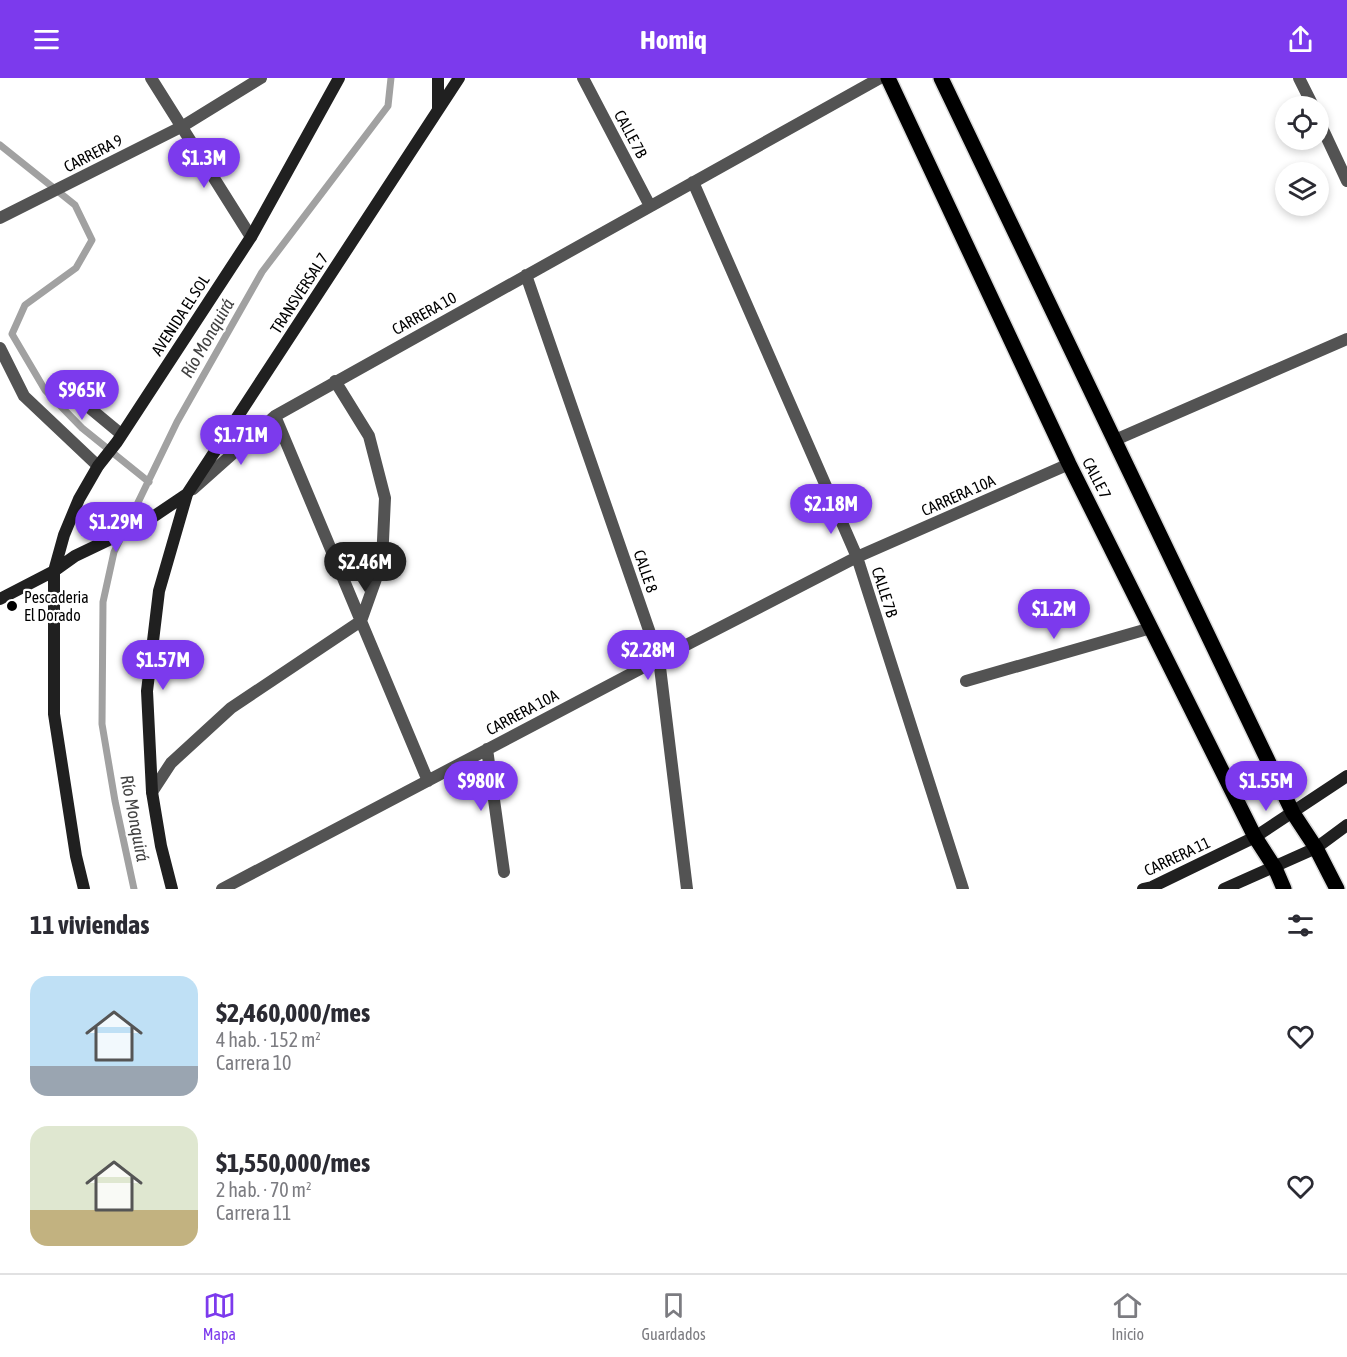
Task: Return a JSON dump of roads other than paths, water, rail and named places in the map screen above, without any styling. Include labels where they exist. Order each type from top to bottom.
[{"type":"main road","name":"CALLE 7","points":[[888,78],[1069,464],[1255,837],[1275,868],[1284,889]]},
{"type":"main road","name":"CALLE 7","points":[[941,78],[1293,813],[1316,848],[1337,889]]},
{"type":"street","points":[[151,78],[251,237]]},
{"type":"street","name":"CARRERA 9","points":[[0,218],[183,126],[261,78]]},
{"type":"street","name":"AVENIDA EL SOL","points":[[84,889],[76,855],[54,714],[54,571],[64,535],[79,500],[100,463],[119,438],[251,237],[339,78]]},
{"type":"street","points":[[438,78],[438,110]]},
{"type":"street","name":"TRANSVERSAL 7","points":[[187,494],[459,78]]},
{"type":"street","name":"CALLE 7B","points":[[583,78],[650,206]]},
{"type":"street","name":"CARRERA 10","points":[[0,599],[54,571],[75,556],[144,523],[187,494],[275,416],[880,78]]},
{"type":"street","points":[[1299,78],[1307,96]]},
{"type":"street","points":[[1329,143],[1347,181]]},
{"type":"street","name":"CALLE 7B","points":[[693,182],[857,557],[963,889]]},
{"type":"street","name":"CALLE 8","points":[[526,275],[659,658],[687,889]]},
{"type":"street","points":[[1115,440],[1347,339]]},
{"type":"street","points":[[0,348],[24,396],[100,463]]},
{"type":"street","points":[[152,792],[171,763],[231,708],[361,621],[382,562],[385,498],[369,436],[335,381]]},
{"type":"street","points":[[62,385],[119,438]]},
{"type":"street","points":[[275,416],[428,781]]},
{"type":"street","name":"CARRERA 10A","points":[[222,889],[659,658],[857,557],[1069,464]]},
{"type":"street","points":[[172,889],[161,846],[152,792],[147,691],[159,591],[187,494]]},
{"type":"street","points":[[966,681],[1151,627]]},
{"type":"street","points":[[488,749],[504,872]]},
{"type":"street","name":"CARRERA 11","points":[[1143,889],[1152,887],[1255,837],[1347,776]]},
{"type":"street","points":[[1224,889],[1316,848],[1347,825]]},
{"type":"waterway","name":"Río Monquirá","points":[[134,889],[115,801],[102,724],[103,602],[114,552],[177,422],[262,272],[388,106],[391,78]]},
{"type":"waterway","points":[[0,145],[75,205],[92,240],[76,268],[25,305],[12,334],[45,390],[82,428],[149,482]]},
{"type":"place","name":"Pescaderia El Dorado","points":[[12,606]]}]
